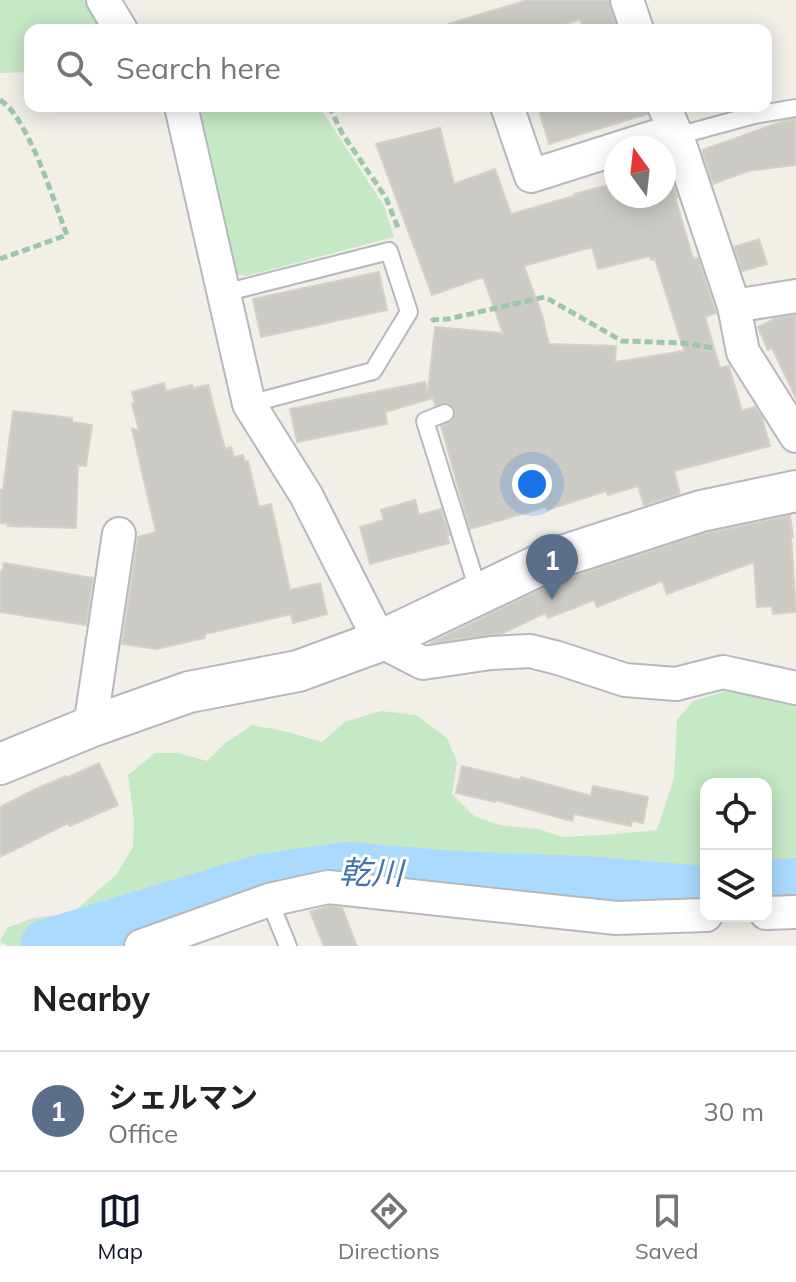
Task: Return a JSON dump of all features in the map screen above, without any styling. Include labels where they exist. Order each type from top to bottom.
[{"type":"street","points":[[103,0],[117,24]]},
{"type":"street","points":[[627,0],[635,24]]},
{"type":"street","points":[[182,112],[249,404],[306,495],[380,641],[423,663],[530,651],[625,680],[676,684],[723,672],[796,688]]},
{"type":"street","points":[[509,112],[531,176],[604,153]]},
{"type":"street","points":[[644,136],[671,124],[734,306],[743,352],[796,436]]},
{"type":"street","points":[[734,306],[796,296]]},
{"type":"street","points":[[0,764],[90,727],[189,692],[298,671],[380,641],[550,560],[701,511],[796,491]]},
{"type":"street","points":[[90,727],[119,534]]},
{"type":"street","points":[[141,946],[269,900],[328,887],[616,918],[700,915]]},
{"type":"street","points":[[772,913],[796,912]]},
{"type":"lane","points":[[671,124],[796,108]]},
{"type":"lane","points":[[224,293],[389,251],[409,312],[373,371],[249,404]]},
{"type":"lane","points":[[445,413],[425,421],[479,593]]},
{"type":"lane","points":[[269,900],[288,946]]},
{"type":"path","points":[[0,100],[8,105],[30,141],[67,235],[0,259]]},
{"type":"path","points":[[332,112],[342,133],[386,198],[402,237]]},
{"type":"path","points":[[427,306],[433,320],[448,319],[545,297],[622,341],[682,343],[743,352]]},
{"type":"green space","points":[[0,0],[90,0],[104,24],[24,24],[24,72],[0,73]]},
{"type":"green space","points":[[196,112],[323,112],[384,206],[394,237],[246,276],[231,273]]},
{"type":"green space","points":[[729,690],[796,703],[796,879],[772,881],[772,778],[700,778],[700,872],[695,868],[659,877],[618,879],[584,875],[546,861],[414,868],[387,861],[336,863],[260,876],[69,935],[14,946],[0,941],[7,928],[33,918],[77,909],[116,875],[133,847],[134,820],[128,775],[155,753],[178,753],[207,761],[224,744],[252,725],[322,742],[345,722],[381,711],[416,715],[447,738],[457,762],[452,794],[474,816],[499,825],[538,829],[563,837],[617,834],[657,830],[674,778],[677,720],[693,701]]},
{"type":"building","points":[[528,0],[609,0],[615,24],[582,24],[580,19],[565,24],[448,24]]},
{"type":"building","points":[[540,112],[646,112],[647,114],[549,144]]},
{"type":"building","points":[[796,119],[796,165],[748,171],[713,184],[702,150]]},
{"type":"building","points":[[440,128],[454,184],[495,169],[511,214],[604,186],[604,208],[676,208],[676,200],[693,259],[698,258],[716,313],[705,317],[720,368],[729,366],[742,411],[755,407],[762,418],[770,446],[674,471],[680,494],[644,505],[638,486],[608,495],[606,491],[547,510],[546,507],[470,529],[441,426],[454,419],[455,410],[451,404],[435,405],[433,398],[385,412],[387,424],[297,442],[290,409],[425,382],[428,393],[435,327],[503,333],[483,277],[432,295],[376,144]],"holes":[[[592,247],[598,269],[650,256],[651,260],[655,259],[684,351],[615,362],[616,346],[549,344],[524,266]]]},
{"type":"building","points":[[759,239],[767,264],[742,271],[734,247]]},
{"type":"building","points":[[379,272],[387,310],[261,337],[253,299]]},
{"type":"building","points":[[796,315],[796,398],[772,348],[768,350],[758,327],[776,318]]},
{"type":"building","points":[[164,383],[166,391],[208,385],[225,449],[231,447],[234,457],[243,455],[245,462],[248,461],[259,507],[271,504],[290,590],[320,583],[327,614],[293,623],[291,614],[156,649],[122,644],[138,537],[156,532],[132,429],[139,430],[132,392]]},
{"type":"building","points":[[13,411],[72,418],[72,422],[92,425],[86,466],[78,465],[76,528],[8,526],[0,523],[0,490],[3,490]]},
{"type":"building","points":[[415,500],[419,515],[441,509],[449,543],[370,564],[360,527],[384,520],[381,510]]},
{"type":"building","points":[[790,516],[796,612],[773,614],[772,606],[757,607],[754,562],[667,594],[662,581],[597,607],[594,600],[548,618],[545,613],[503,633],[430,643],[559,581],[707,533]]},
{"type":"building","points":[[4,563],[93,578],[86,625],[0,612],[0,572]]},
{"type":"building","points":[[99,763],[118,805],[70,826],[68,823],[0,857],[0,807]]},
{"type":"building","points":[[462,766],[520,780],[521,777],[591,796],[593,786],[648,797],[643,823],[632,821],[631,826],[574,814],[572,821],[456,793]]},
{"type":"building","points":[[329,906],[342,908],[357,946],[324,946],[310,912]]},
{"type":"waterway","name":"乾川","points":[[47,946],[262,881],[346,869],[700,893]]},
{"type":"waterway","name":"乾川","points":[[772,887],[796,885]]},
{"type":"place","name":"シェルマン","points":[[552,600]]}]
